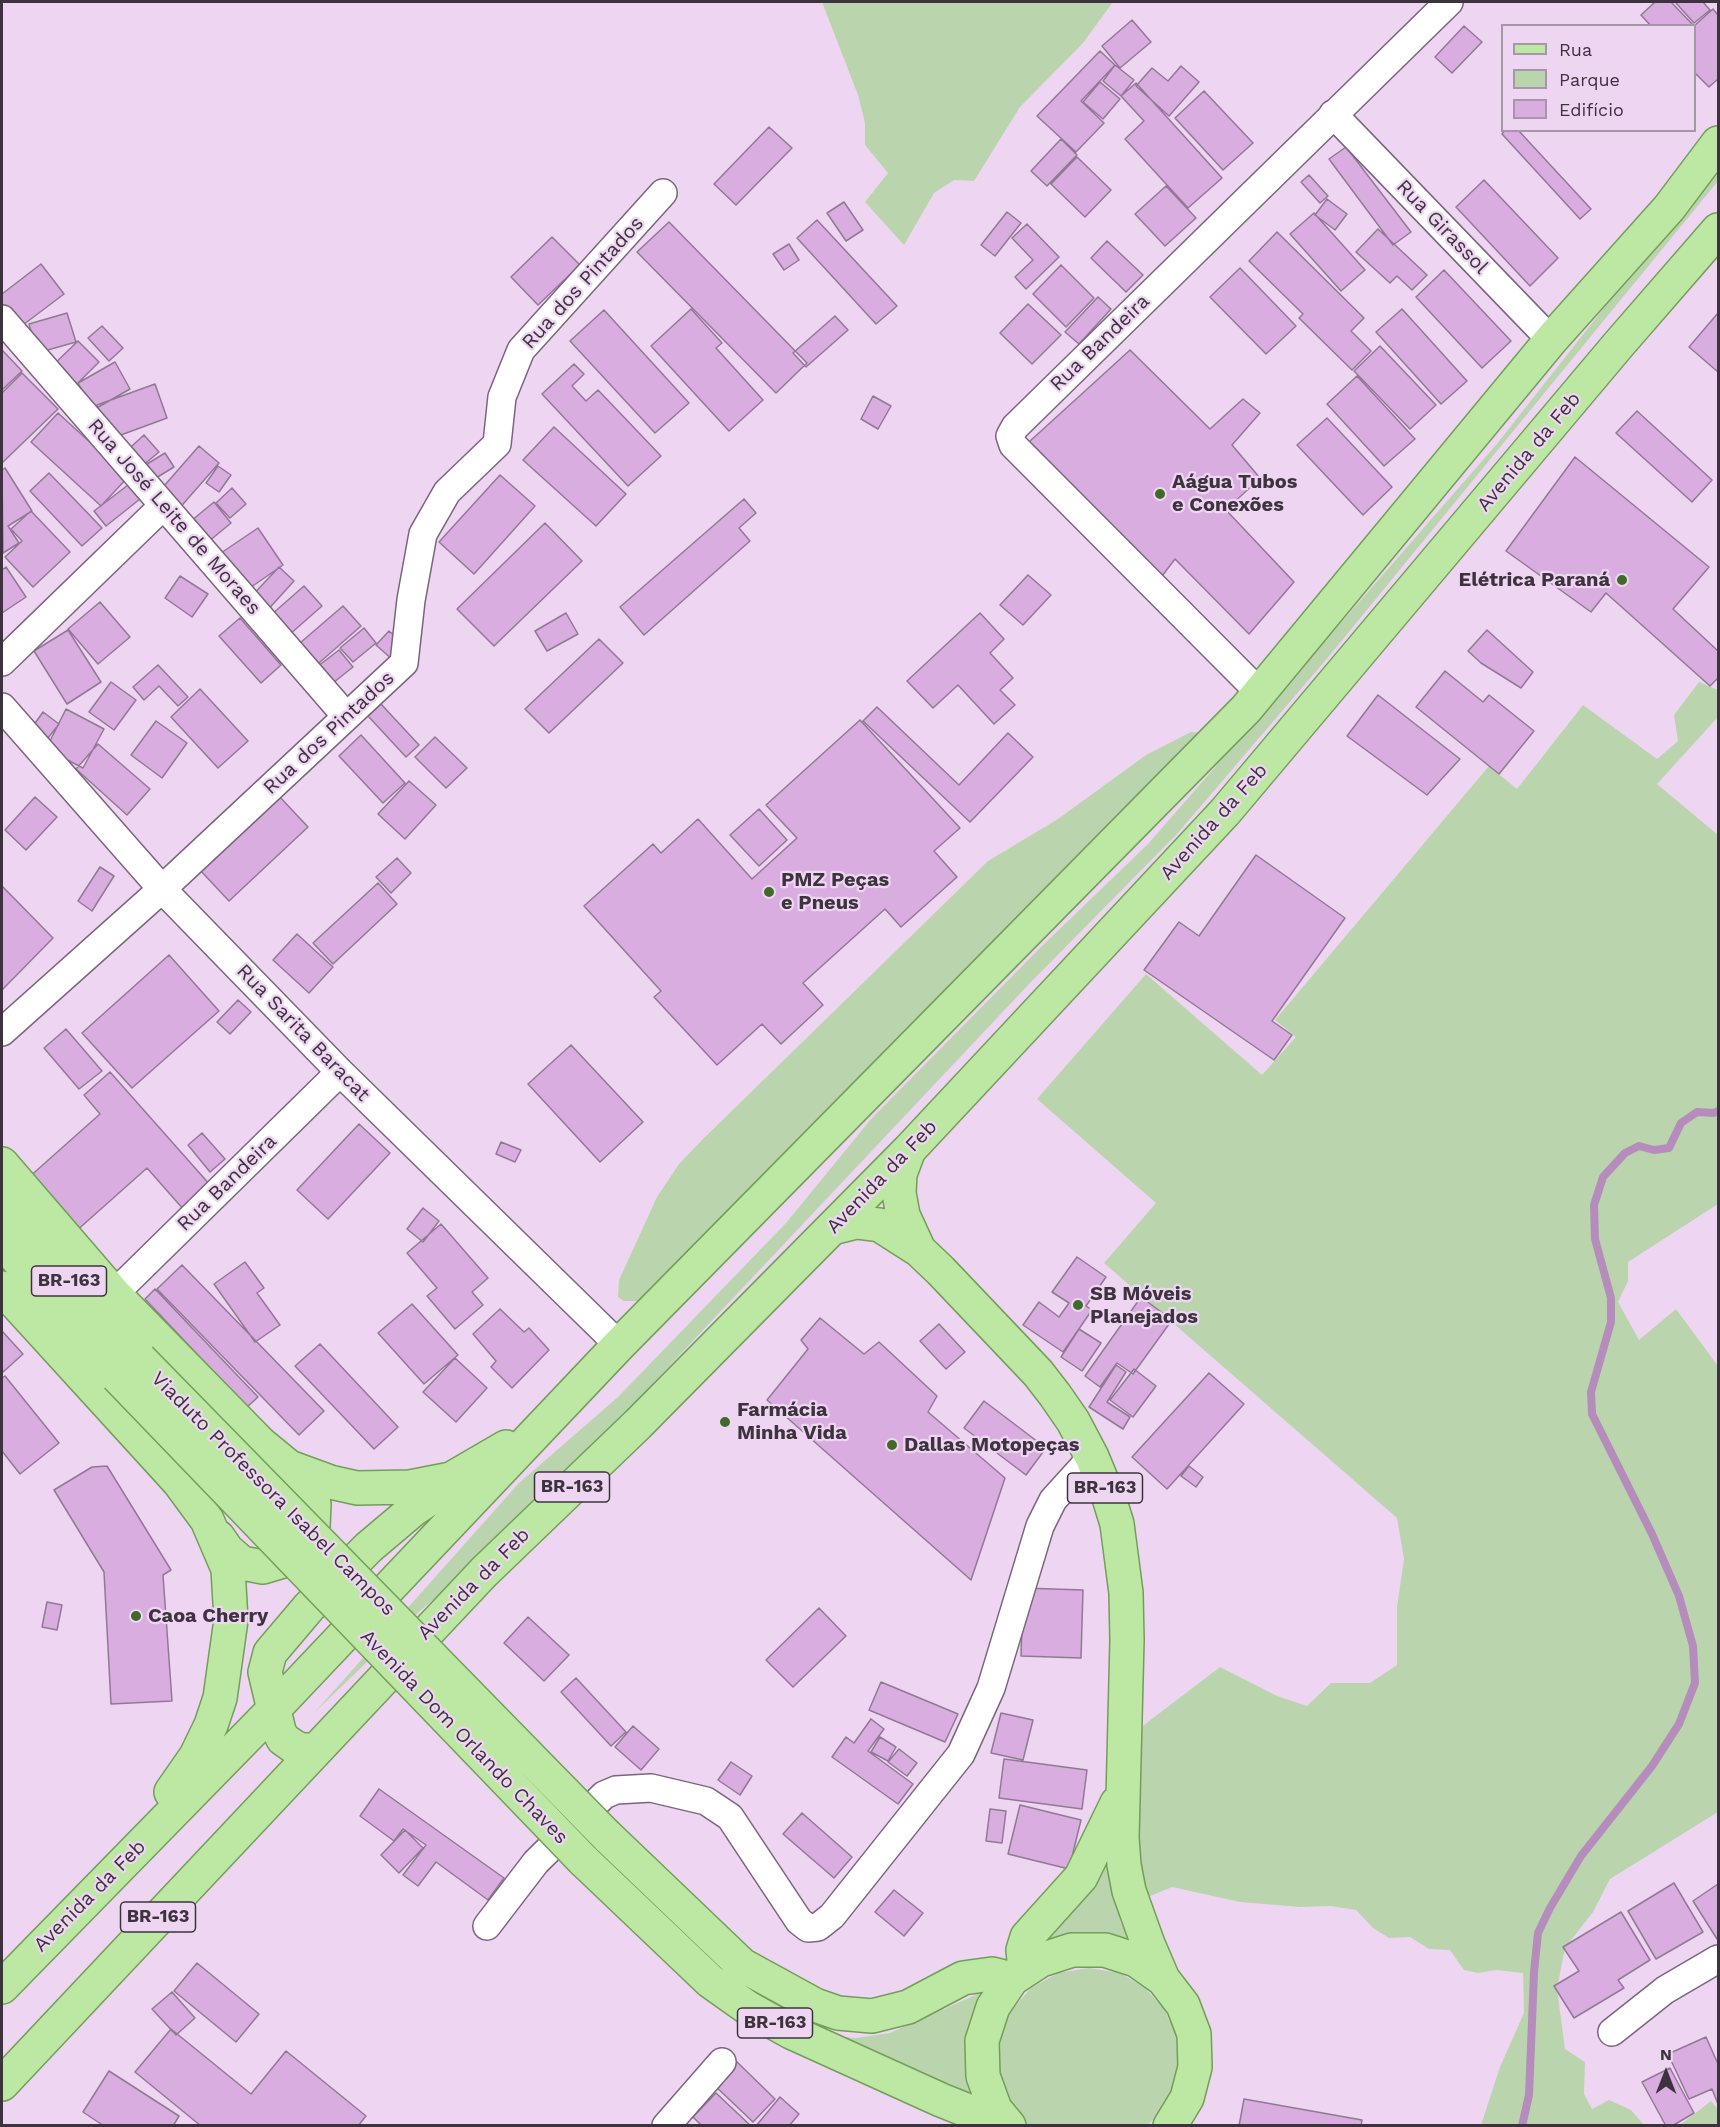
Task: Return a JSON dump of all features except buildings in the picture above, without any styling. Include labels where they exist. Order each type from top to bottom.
[{"type":"main road","name":"Avenida da Feb","points":[[2,1987],[274,1709],[619,1345],[1260,693],[1551,340],[1668,207],[1719,143]]},
{"type":"main road","name":"Avenida da Feb","points":[[2,2084],[484,1572],[638,1424],[909,1150],[1225,812],[1619,344],[1719,230]]},
{"type":"main road","points":[[909,1150],[900,1173],[898,1192],[903,1215],[919,1250]]},
{"type":"main road","points":[[2,1164],[114,1294],[261,1444],[289,1467],[305,1487],[314,1504],[313,1527],[303,1547],[290,1559],[262,1567],[243,1563],[227,1550],[207,1520]]},
{"type":"main road","name":"Avenida Dom Orlando Chaves","points":[[2,1198],[97,1316],[129,1368]]},
{"type":"main road","name":"BR-163","points":[[832,1228],[856,1222],[880,1225],[919,1250]]},
{"type":"main road","name":"Avenida Dom Orlando Chaves","points":[[2,1241],[129,1368],[583,1860],[710,1981],[748,2008],[791,2032],[941,2100],[1007,2126]]},
{"type":"main road","name":"Avenida Dom Orlando Chaves","points":[[919,1250],[1038,1373],[1073,1421],[1092,1457],[1117,1524],[1126,1593],[1122,1838],[1129,1891],[1163,1979],[1183,2005],[1194,2034],[1196,2067],[1187,2098],[1170,2126]]},
{"type":"main road","name":"BR-163","points":[[2,1288],[179,1482],[207,1520],[228,1569],[231,1620],[220,1698],[211,1725],[196,1756],[121,1865]]},
{"type":"main road","name":"Viaduto Professora Isabel Campos","points":[[129,1368],[742,1965],[815,2005],[838,2013],[872,2016],[908,2007],[972,1976],[1018,1975]]},
{"type":"main road","points":[[289,1467],[330,1482],[357,1488],[410,1486],[451,1479],[541,1426]]},
{"type":"main road","points":[[314,1750],[302,1750],[283,1739],[265,1672],[270,1653],[331,1583],[388,1529],[482,1462]]},
{"type":"main road","name":"Avenida Dom Orlando Chaves","points":[[1018,1975],[1027,1937],[1082,1877],[1123,1790]]},
{"type":"main road","name":"Avenida Dom Orlando Chaves","points":[[1007,2126],[995,2109],[983,2076],[982,2041],[993,2007],[1018,1975],[1041,1960],[1072,1950],[1105,1950],[1136,1960],[1163,1979]]},
{"type":"street","name":"Rua Bandeira","points":[[1260,693],[1013,445],[1010,436],[1015,427],[1449,2]]},
{"type":"street","name":"Rua Girassol","points":[[1333,114],[1551,340]]},
{"type":"street","name":"Rua dos Pintados","points":[[2,1032],[162,890],[404,663],[411,600],[423,534],[447,492],[497,444],[502,397],[521,350],[663,194]]},
{"type":"street","name":"Rua José Leite de Moraes","points":[[2,319],[346,716]]},
{"type":"street","points":[[2,662],[164,506]]},
{"type":"street","name":"Rua Sarita Baracat","points":[[2,707],[162,890],[340,1072],[619,1345]]},
{"type":"street","name":"Rua Bandeira","points":[[114,1294],[340,1072]]},
{"type":"street","points":[[487,1926],[536,1862],[604,1795],[616,1790],[651,1788],[706,1801],[730,1816],[799,1921],[808,1928],[818,1927],[832,1916],[961,1754],[991,1688],[1040,1526],[1053,1500],[1092,1457]]},
{"type":"street","points":[[1612,2032],[1665,1990],[1719,1959]]},
{"type":"street","points":[[666,2126],[722,2062]]},
{"type":"green space","points":[[822,2],[1113,2],[1083,43],[1020,107],[974,181],[954,180],[934,193],[904,245],[865,202],[888,173],[865,145],[865,123],[858,95]]},
{"type":"green space","points":[[1718,163],[1718,181],[1330,655],[1177,834],[1030,983],[638,1399],[466,1572],[421,1610],[314,1713],[519,1483],[618,1397],[786,1223],[872,1118],[1041,947],[1148,844],[1496,445]]},
{"type":"green space","points":[[1699,682],[1718,690],[1718,717],[1657,784],[1718,835],[1718,1204],[1628,1262],[1628,1281],[1618,1302],[1639,1340],[1676,1309],[1718,1366],[1718,1812],[1610,1879],[1593,1912],[1565,1948],[1557,1989],[1565,2049],[1585,2062],[1584,2094],[1592,2109],[1609,2100],[1631,2110],[1644,2125],[1481,2125],[1500,2067],[1524,2013],[1523,1973],[1496,1970],[1478,1973],[1464,1970],[1450,1950],[1429,1949],[1410,1937],[1389,1938],[1373,1928],[1356,1910],[1331,1906],[1300,1907],[1240,1902],[1172,1887],[1143,1899],[1135,1851],[1140,1728],[1220,1667],[1277,1696],[1307,1706],[1331,1683],[1370,1683],[1397,1665],[1397,1607],[1404,1559],[1397,1518],[1104,1263],[1156,1203],[1037,1099],[1146,974],[1262,1075],[1296,1037],[1275,1020],[1489,766],[1517,789],[1583,705],[1657,759],[1678,741],[1674,715]]},
{"type":"green space","points":[[1191,732],[1203,733],[640,1301],[624,1301],[618,1297],[619,1280],[657,1197],[679,1164],[703,1139],[988,861],[1058,819],[1146,755]]},
{"type":"green space","points":[[1106,1865],[1121,1923],[1136,1950],[1040,1946]]},
{"type":"green space","points":[[1089,1968],[1120,1973],[1145,1988],[1164,2009],[1176,2034],[1179,2063],[1173,2091],[1159,2115],[1147,2125],[1027,2125],[1008,2101],[998,2072],[998,2041],[1010,2012],[1031,1988],[1058,1973]]},
{"type":"green space","points":[[990,1990],[973,2016],[966,2037],[966,2074],[970,2095],[832,2036],[856,2038],[890,2033]]},
{"type":"green space","points":[[1711,2101],[1718,2109],[1718,2125],[1680,2125]]},
{"type":"waterway","points":[[1522,2126],[1529,2095],[1534,1972],[1538,1933],[1581,1856],[1652,1766],[1679,1724],[1695,1683],[1693,1646],[1679,1596],[1652,1534],[1592,1414],[1591,1392],[1611,1322],[1611,1298],[1595,1239],[1594,1205],[1603,1177],[1625,1153],[1639,1146],[1654,1150],[1669,1148],[1681,1123],[1697,1112],[1714,1113],[1718,1111]]},
{"type":"place","name":"Aágua Tubos e Conexões","points":[[1160,494]]},
{"type":"place","name":"Elétrica Paraná","points":[[1622,580]]},
{"type":"place","name":"PMZ Peças e Pneus","points":[[769,892]]},
{"type":"place","name":"SB Móveis Planejados","points":[[1078,1305]]},
{"type":"place","name":"Farmácia Minha Vida","points":[[725,1422]]},
{"type":"place","name":"Dallas Motopeças","points":[[892,1445]]},
{"type":"place","name":"Caoa Cherry","points":[[136,1616]]}]
